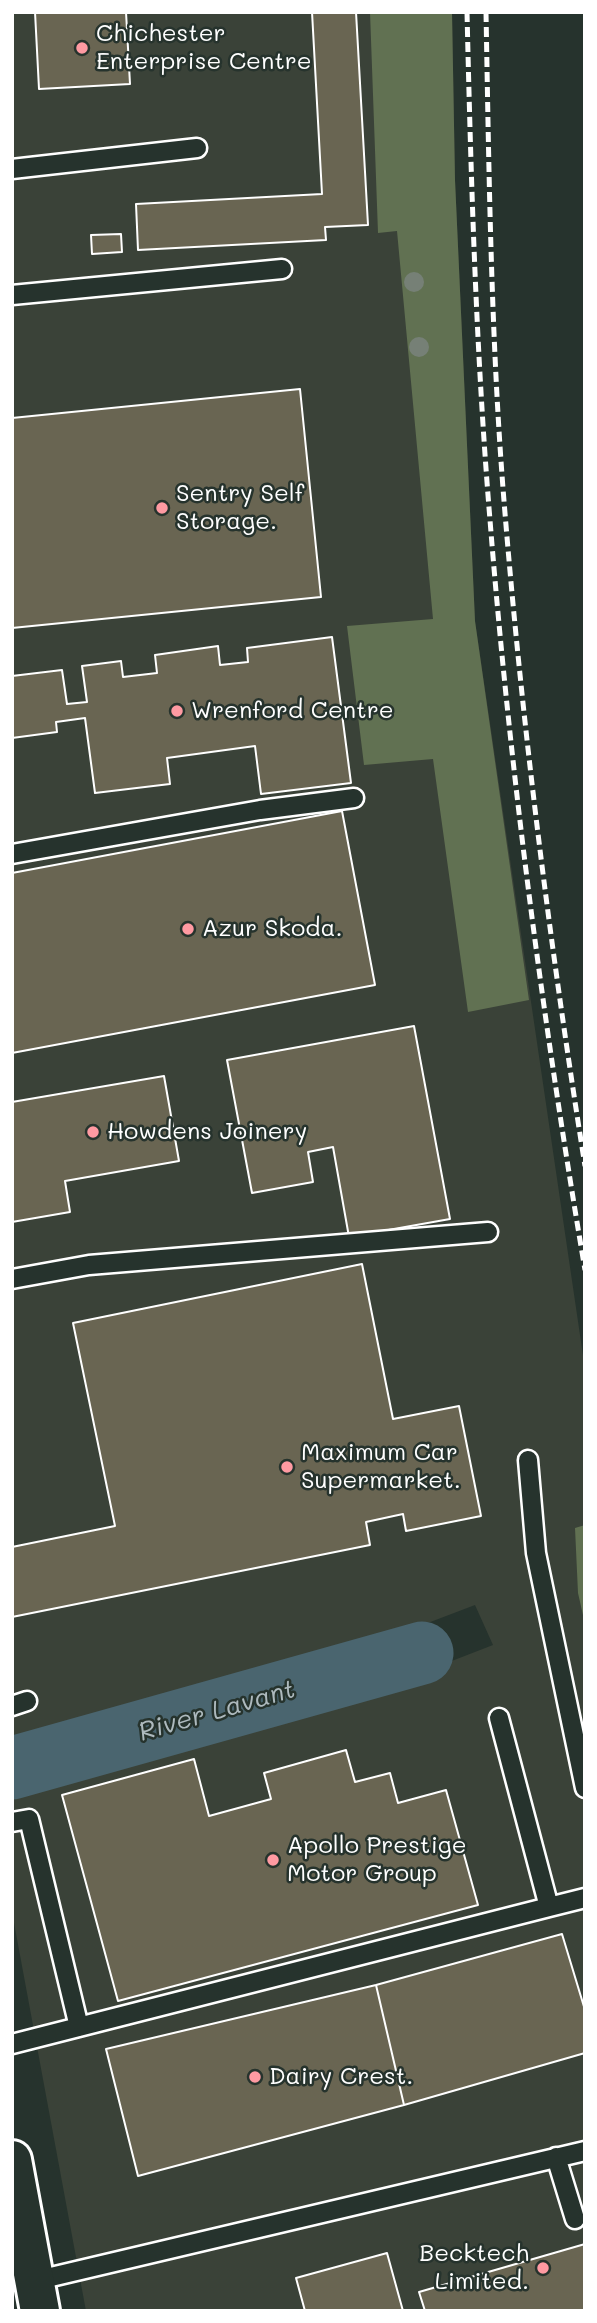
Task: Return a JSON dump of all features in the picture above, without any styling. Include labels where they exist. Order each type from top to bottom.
[{"type":"street","points":[[12,2161],[20,2246],[37,2296]]},
{"type":"lane","points":[[12,169],[197,148]]},
{"type":"lane","points":[[12,295],[282,269]]},
{"type":"lane","points":[[12,853],[260,810],[354,798]]},
{"type":"lane","points":[[12,1279],[89,1265],[488,1232]]},
{"type":"lane","points":[[528,1460],[536,1553],[585,1788]]},
{"type":"lane","points":[[499,1718],[549,1907]]},
{"type":"lane","points":[[12,1822],[30,1819],[79,2026]]},
{"type":"lane","points":[[12,2044],[585,1898]]},
{"type":"lane","points":[[37,2296],[585,2151]]},
{"type":"lane","points":[[556,2157],[575,2219]]},
{"type":"shaded area","points":[[12,12],[452,12],[455,180],[475,621],[585,1369],[585,2311],[86,2311],[12,1912],[12,1796],[346,1702],[493,1645],[475,1605],[249,1691],[12,1750]]},
{"type":"green space","points":[[370,12],[452,12],[455,180],[475,621],[529,1000],[468,1012],[433,759],[364,765],[347,626],[433,619],[397,231],[378,233]]},
{"type":"green space","points":[[585,1525],[585,1624],[578,1593],[575,1528]]},
{"type":"building","name":"Chichester Enterprise Centre","points":[[35,12],[126,12],[130,84],[39,89]]},
{"type":"building","points":[[312,12],[356,12],[368,225],[325,227],[326,240],[138,250],[136,204],[322,194]]},
{"type":"building","points":[[121,234],[122,252],[92,254],[91,235]]},
{"type":"building","name":"Sentry Self Storage.","points":[[300,389],[321,597],[12,628],[12,418]]},
{"type":"building","name":"Wrenford Centre","points":[[332,637],[351,783],[261,794],[255,746],[167,758],[170,784],[95,793],[85,718],[56,722],[57,732],[12,738],[12,676],[62,670],[67,704],[87,702],[82,666],[121,661],[123,677],[157,673],[155,655],[218,646],[220,665],[248,662],[247,648]]},
{"type":"building","name":"Azur Skoda.","points":[[342,811],[375,985],[12,1053],[12,873]]},
{"type":"building","points":[[414,1026],[450,1219],[349,1237],[333,1147],[308,1152],[313,1182],[252,1193],[227,1060]]},
{"type":"building","name":"Howdens Joinery","points":[[164,1076],[179,1161],[65,1181],[70,1212],[12,1222],[12,1102]]},
{"type":"building","name":"Maximum Car Supermarket.","points":[[362,1264],[393,1419],[459,1406],[481,1516],[406,1531],[403,1514],[366,1522],[370,1545],[12,1617],[12,1547],[115,1526],[73,1323]]},
{"type":"building","name":"Apollo Prestige Motor Group","points":[[346,1750],[355,1782],[390,1773],[398,1803],[446,1790],[478,1905],[118,2001],[62,1795],[194,1759],[209,1816],[271,1799],[264,1773]]},
{"type":"building","points":[[562,1934],[585,2010],[585,2053],[404,2105],[376,1985]]},
{"type":"building","name":"Dairy Crest.","points":[[376,1985],[404,2105],[138,2176],[106,2049]]},
{"type":"building","name":"Becktech Limited.","points":[[585,2244],[585,2311],[425,2311],[419,2292]]},
{"type":"building","points":[[387,2253],[403,2311],[305,2311],[296,2278]]},
{"type":"waterway","name":"River Lavant","points":[[12,1768],[422,1653]]},
{"type":"railway","points":[[467,12],[478,330],[498,614],[529,896],[585,1270]]},
{"type":"railway","points":[[486,12],[493,318],[504,501],[538,835],[585,1166]]},
{"type":"place","name":"Chichester Enterprise Centre","points":[[82,48]]},
{"type":"place","name":"Sentry Self Storage.","points":[[162,508]]},
{"type":"place","name":"Wrenford Centre","points":[[177,711]]},
{"type":"place","name":"Azur Skoda.","points":[[188,929]]},
{"type":"place","name":"Howdens Joinery","points":[[93,1132]]},
{"type":"place","name":"Maximum Car Supermarket.","points":[[287,1467]]},
{"type":"place","name":"Apollo Prestige Motor Group","points":[[273,1860]]},
{"type":"place","name":"Dairy Crest.","points":[[255,2077]]},
{"type":"place","name":"Becktech Limited.","points":[[543,2268]]}]
